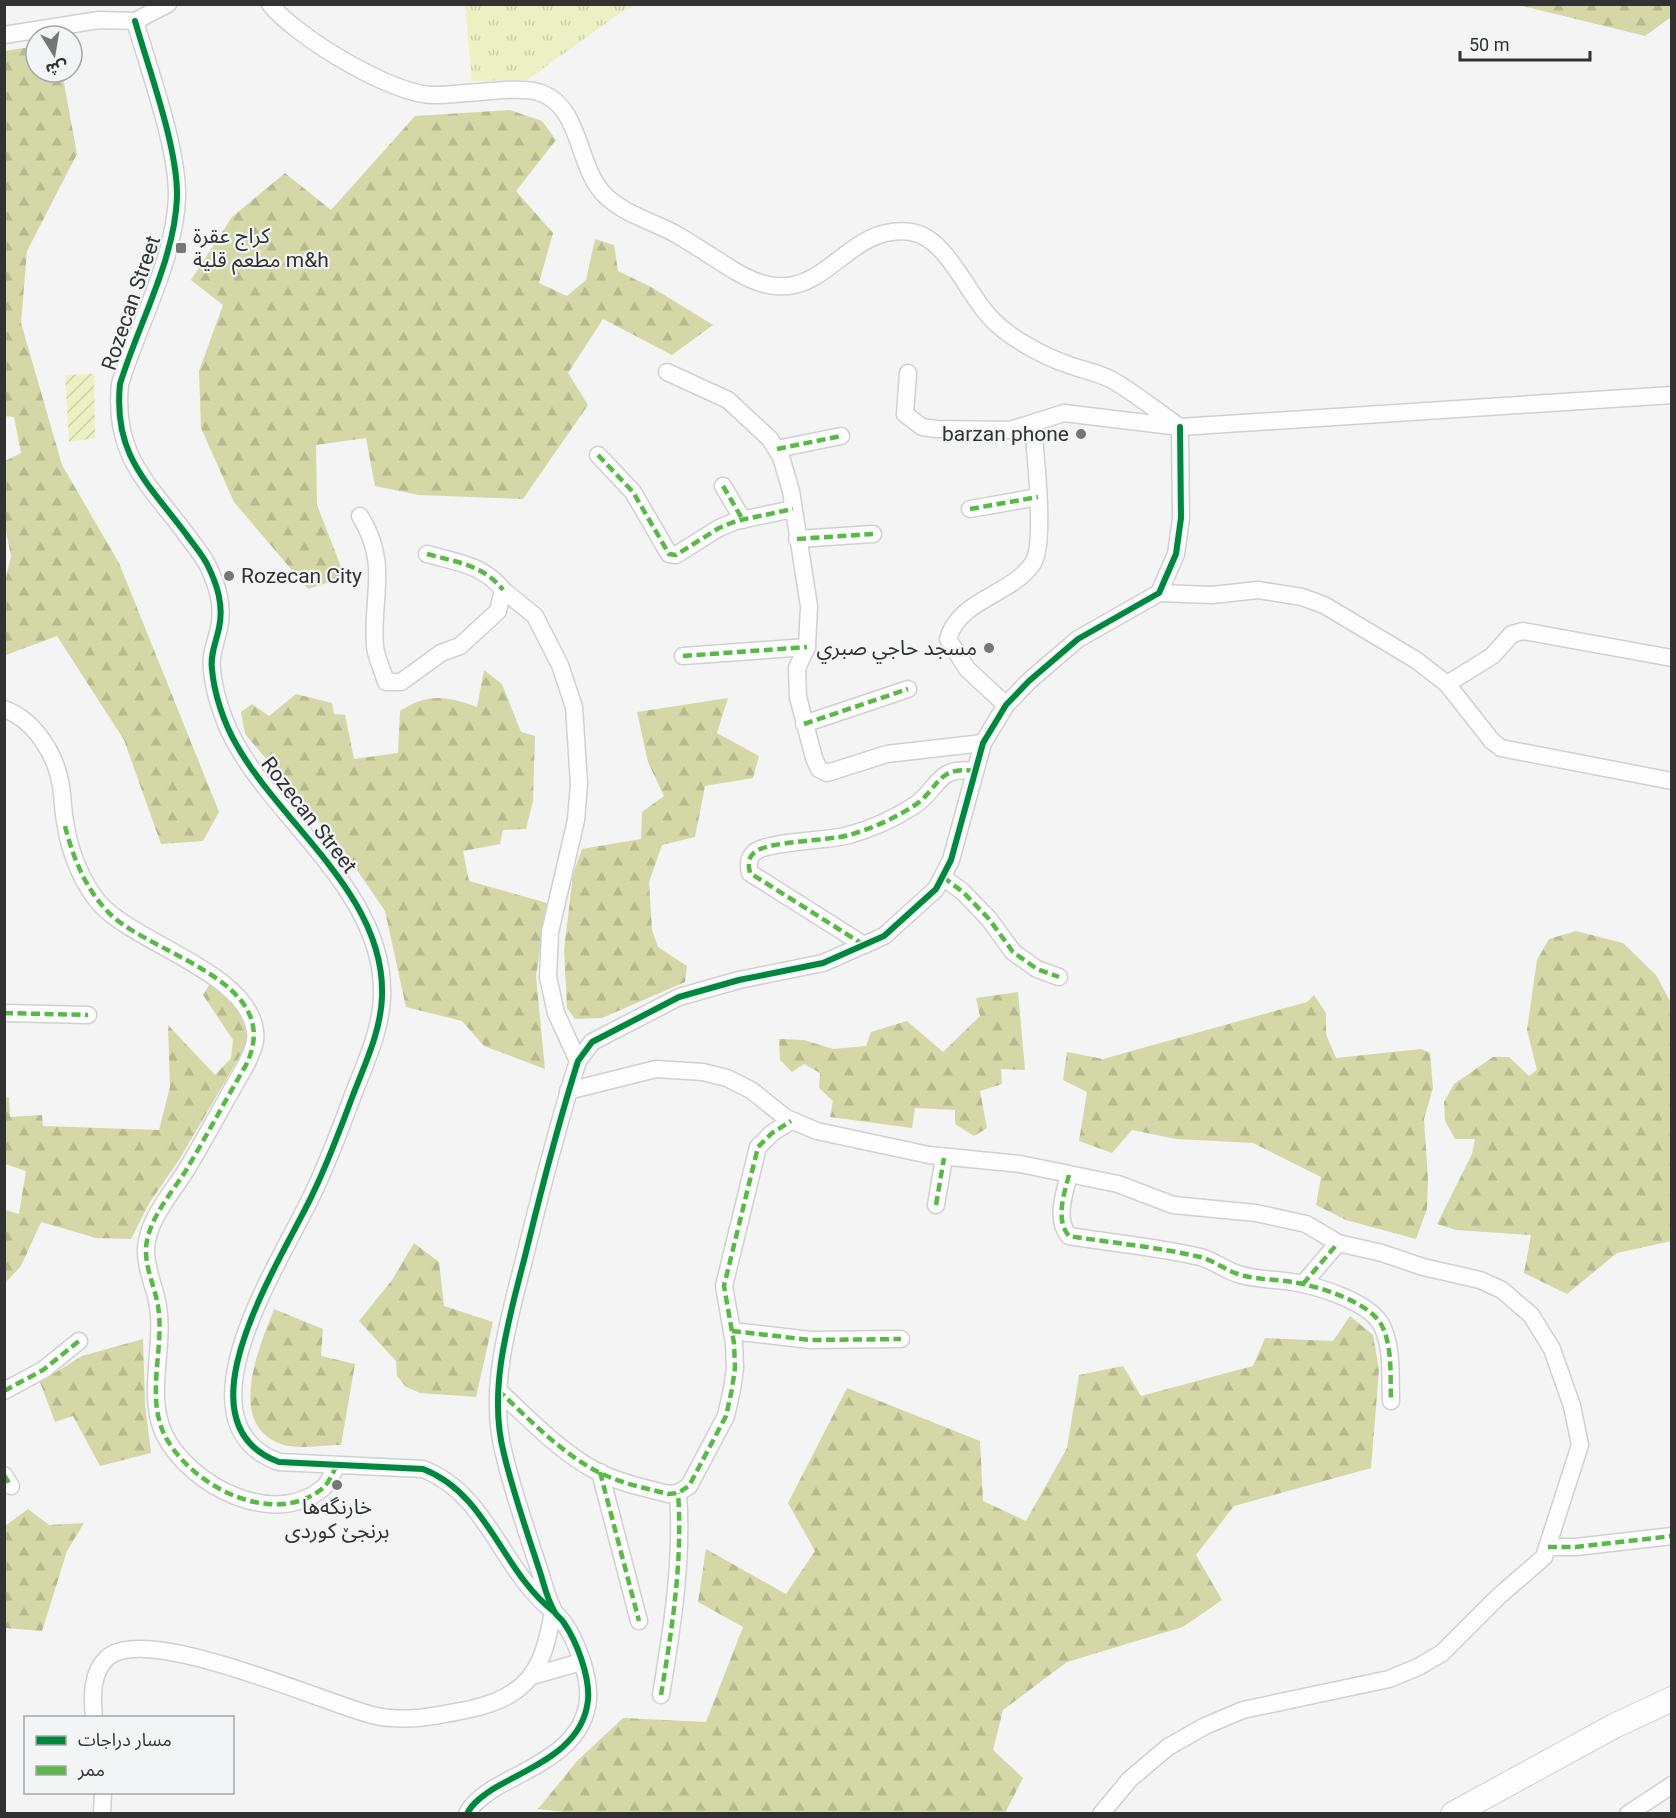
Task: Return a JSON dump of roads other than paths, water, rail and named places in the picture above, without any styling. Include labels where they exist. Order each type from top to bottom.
[{"type":"street","points":[[4,35],[99,20],[135,21],[168,4]]},
{"type":"street","points":[[270,4],[302,33],[409,93],[431,96],[536,91],[552,98],[565,110],[592,178],[603,193],[616,204],[676,234],[739,274],[767,288],[785,288],[804,284],[863,244],[886,233],[914,232],[929,240],[948,257],[990,318],[997,324],[1020,340],[1066,364],[1110,379],[1180,428]]},
{"type":"street","name":"Rozecan Street","points":[[135,21],[175,166],[177,197],[173,232],[120,384],[118,408],[121,435],[129,456],[205,560],[215,583],[221,604],[212,670],[224,718],[235,742],[270,794],[340,877],[368,933],[382,975],[380,1018],[360,1078],[314,1191],[254,1308],[236,1365],[234,1413],[249,1446],[262,1456],[279,1462],[423,1469],[444,1477],[466,1496],[536,1598],[553,1611]]},
{"type":"street","points":[[667,372],[728,400],[754,423],[777,449],[791,491],[809,606],[807,647],[797,668],[796,680],[804,724],[813,758],[819,768],[827,773],[887,754],[921,748],[983,743]]},
{"type":"street","points":[[908,373],[905,414],[922,427],[965,431],[1010,430],[1033,425],[1064,413],[1180,428],[1671,395]]},
{"type":"street","points":[[1006,705],[967,669],[948,639],[952,626],[964,614],[1022,575],[1033,563],[1037,545],[1038,497],[1033,425]]},
{"type":"street","points":[[1159,593],[1176,554],[1181,518],[1180,428]]},
{"type":"street","points":[[777,449],[841,436]]},
{"type":"street","points":[[598,455],[633,492],[669,554],[676,555],[719,528],[793,509]]},
{"type":"street","points":[[723,486],[743,520]]},
{"type":"street","points":[[970,509],[1038,497]]},
{"type":"street","points":[[360,516],[375,548],[379,581],[375,647],[386,682],[401,682],[441,653],[460,646],[498,611],[503,590]]},
{"type":"street","points":[[797,539],[873,534]]},
{"type":"street","points":[[427,554],[475,567],[493,577],[503,590],[536,616],[560,665],[574,707],[579,784],[576,820],[550,932],[548,977],[556,1013],[578,1061]]},
{"type":"street","points":[[467,1814],[483,1796],[539,1764],[570,1743],[581,1722],[588,1701],[581,1662],[564,1623],[553,1611],[503,1451],[498,1390],[505,1340],[519,1279],[568,1091],[578,1061],[592,1042],[679,997],[738,980],[823,963],[884,936],[936,889],[943,877],[961,831],[983,743],[1006,705],[1035,675],[1078,639],[1159,593],[1212,595],[1258,590],[1302,597],[1324,605],[1416,660],[1447,684],[1492,741],[1501,748],[1671,781]]},
{"type":"street","points":[[1447,684],[1492,656],[1512,634],[1522,631],[1671,658]]},
{"type":"street","points":[[683,656],[807,647]]},
{"type":"street","points":[[804,724],[908,689]]},
{"type":"street","points":[[4,709],[28,722],[41,737],[54,762],[61,783],[71,849],[98,902],[134,932],[223,983],[241,1000],[252,1018],[256,1032],[254,1048],[246,1065],[185,1172],[161,1208],[146,1249],[158,1307],[155,1400],[165,1436],[194,1471],[236,1497],[266,1504],[289,1503],[306,1499],[325,1487],[337,1465]]},
{"type":"street","points":[[864,945],[750,873],[750,857],[756,850],[830,839],[877,825],[914,806],[945,773],[962,769],[975,771]]},
{"type":"street","points":[[943,877],[963,892],[982,912],[1013,952],[1037,969],[1059,978]]},
{"type":"street","points":[[4,1013],[88,1015]]},
{"type":"street","points":[[568,1091],[656,1069],[682,1069],[727,1078],[751,1090],[791,1121],[817,1131],[944,1158],[1020,1164],[1118,1184],[1173,1205],[1282,1217],[1305,1224],[1338,1244],[1480,1280],[1502,1290],[1516,1300],[1542,1332],[1552,1349],[1572,1406],[1580,1445],[1544,1557],[1499,1596],[1442,1653],[1418,1667],[1389,1679],[1243,1710],[1205,1726],[1168,1747],[1130,1779],[1101,1814]]},
{"type":"street","points":[[498,1390],[535,1426],[581,1461],[600,1472],[668,1494],[678,1493],[689,1486],[701,1468],[726,1416],[735,1368],[725,1279],[758,1147],[791,1121]]},
{"type":"street","points":[[936,1205],[944,1158]]},
{"type":"street","points":[[1069,1175],[1063,1197],[1062,1220],[1063,1229],[1069,1236],[1203,1258],[1237,1274],[1303,1284],[1347,1298],[1380,1323],[1388,1344],[1391,1401]]},
{"type":"street","points":[[1303,1284],[1338,1244]]},
{"type":"street","points":[[732,1331],[811,1340],[901,1339]]},
{"type":"street","points":[[4,1391],[43,1370],[79,1341]]},
{"type":"street","points":[[600,1472],[639,1621]]},
{"type":"street","points":[[661,1695],[670,1641],[681,1539],[678,1493]]},
{"type":"street","points":[[1548,1547],[1671,1536]]},
{"type":"street","points":[[94,1716],[92,1696],[97,1670],[108,1656],[145,1648],[232,1668],[372,1715],[399,1720],[444,1714],[499,1701],[532,1676],[543,1659],[549,1640],[553,1611]]},
{"type":"street","points":[[532,1676],[581,1662]]},
{"type":"street","points":[[1453,1814],[1614,1726],[1671,1699]]},
{"type":"street","points":[[1628,1814],[1671,1785]]},
{"type":"street","points":[[102,1814],[103,1794]]},
{"type":"place","name":"كراج عقرة مطعم قلية m&h","points":[[181,248]]},
{"type":"place","name":"barzan phone","points":[[1081,434]]},
{"type":"place","name":"Rozecan City","points":[[229,576]]},
{"type":"place","name":"مسجد حاجي صبري","points":[[989,648]]},
{"type":"place","name":"خارنگەها برنجێ کوردی","points":[[337,1485]]}]
